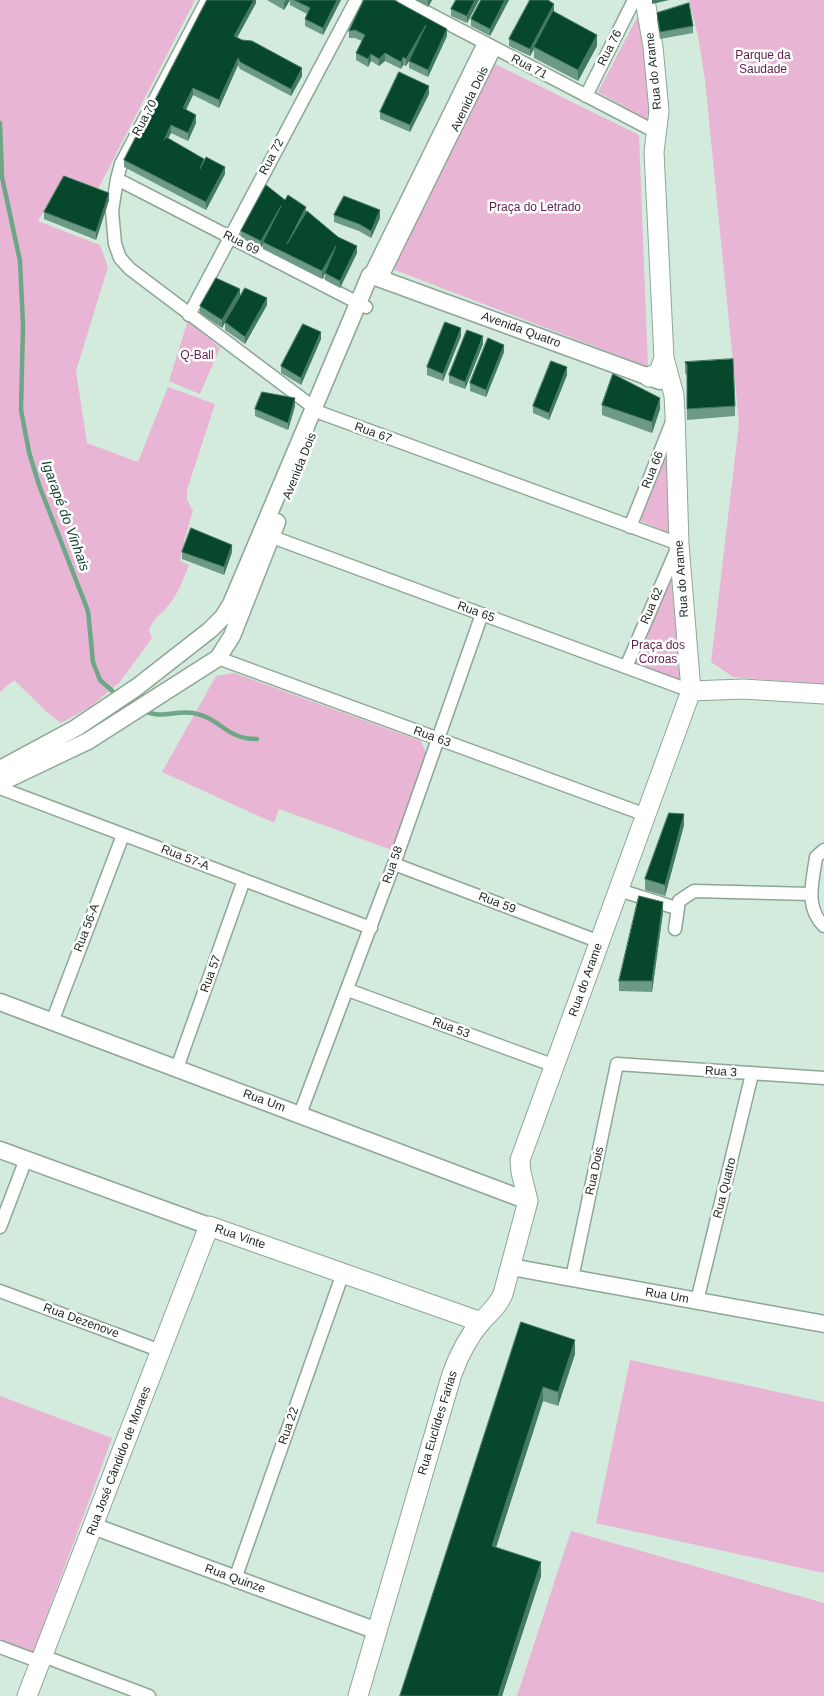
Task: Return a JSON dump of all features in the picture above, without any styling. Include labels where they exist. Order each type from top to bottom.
[{"type":"main road","name":"Rua do Arame","points":[[520,1160],[691,691],[679,544],[675,414],[672,386],[664,358],[654,152],[659,112],[656,71],[645,0]]},
{"type":"main road","points":[[648,377],[659,372],[664,358]]},
{"type":"main road","points":[[691,691],[743,688],[824,694]]},
{"type":"main road","name":"Rua Euclídes Farias","points":[[358,1696],[452,1374],[468,1340],[500,1301],[511,1267],[528,1200],[520,1160]]},
{"type":"main road","name":"Rua Vinte","points":[[209,1226],[481,1322]]},
{"type":"main road","name":"Rua José Cândido de Moraes","points":[[28,1696],[209,1226]]},
{"type":"street","name":"Rua 70","points":[[114,244],[112,211],[121,164],[207,0]]},
{"type":"street","name":"Rua 72","points":[[189,315],[356,0]]},
{"type":"street","name":"Rua 71","points":[[403,0],[656,132]]},
{"type":"street","name":"Rua 76","points":[[586,96],[634,0]]},
{"type":"street","name":"Avenida Dois","points":[[0,783],[88,741],[218,658],[232,636],[266,535],[362,304],[489,45]]},
{"type":"street","name":"Rua 69","points":[[117,179],[229,238],[362,304]]},
{"type":"street","name":"Rua 67","points":[[114,244],[120,258],[130,269],[317,410],[679,544]]},
{"type":"street","name":"Avenida Quatro","points":[[375,276],[672,386]]},
{"type":"street","name":"Rua 66","points":[[630,526],[675,414]]},
{"type":"street","name":"Avenida Dois","points":[[0,768],[76,728],[137,687],[210,630],[223,617],[231,604],[266,535]]},
{"type":"street","name":"Rua 65","points":[[266,535],[691,691]]},
{"type":"street","name":"Rua 62","points":[[626,667],[679,544]]},
{"type":"street","name":"Rua 58","points":[[300,1114],[371,928],[482,614]]},
{"type":"street","name":"Rua 63","points":[[218,658],[646,815]]},
{"type":"street","name":"Rua 57-A","points":[[0,788],[371,928]]},
{"type":"street","name":"Rua 56-A","points":[[52,1022],[123,835]]},
{"type":"street","points":[[824,850],[816,857],[811,894],[814,912],[824,926]]},
{"type":"street","name":"Rua 59","points":[[394,864],[600,942]]},
{"type":"street","name":"Rua 57","points":[[177,1068],[244,880]]},
{"type":"street","points":[[619,890],[676,908]]},
{"type":"street","points":[[675,929],[676,908],[683,896],[694,890],[811,894]]},
{"type":"street","name":"Rua 53","points":[[348,990],[555,1066]]},
{"type":"street","name":"Rua Um","points":[[0,1002],[528,1200]]},
{"type":"street","name":"Rua 3","points":[[617,1064],[824,1078]]},
{"type":"street","name":"Rua Dois","points":[[572,1278],[617,1064]]},
{"type":"street","name":"Rua Quatro","points":[[697,1301],[752,1074]]},
{"type":"street","name":"Rua Vinte","points":[[0,1150],[209,1226]]},
{"type":"street","points":[[0,1227],[26,1159]]},
{"type":"street","points":[[508,1192],[520,1160]]},
{"type":"street","name":"Rua Um","points":[[511,1267],[824,1324]]},
{"type":"street","name":"Rua 22","points":[[235,1579],[343,1273]]},
{"type":"street","name":"Rua Dezenove","points":[[0,1291],[161,1351]]},
{"type":"street","name":"Rua Quinze","points":[[93,1526],[377,1631]]},
{"type":"street","points":[[0,1647],[42,1659],[149,1696]]},
{"type":"green space","points":[[0,0],[195,0],[98,189],[62,179],[38,221],[100,245],[108,267],[76,371],[87,443],[138,462],[168,387],[215,404],[187,490],[187,500],[193,511],[180,561],[189,565],[179,589],[168,606],[153,621],[149,630],[152,638],[120,682],[90,707],[61,723],[50,715],[14,680],[0,692]]},
{"type":"green space","name":"Parque da Saudade","points":[[689,0],[824,0],[824,684],[733,677],[711,662],[739,423],[705,80],[698,36]]},
{"type":"green space","points":[[640,12],[652,122],[598,92]]},
{"type":"green space","name":"Praça do Letrado","points":[[489,61],[639,135],[648,367],[387,267]]},
{"type":"green space","name":"Q-Ball","points":[[188,320],[220,348],[200,394],[169,381]]},
{"type":"green space","points":[[667,443],[670,533],[639,520]]},
{"type":"green space","name":"Praça dos Coroas","points":[[671,575],[680,682],[632,664]]},
{"type":"green space","points":[[234,673],[421,741],[426,753],[392,850],[279,809],[274,823],[162,772],[216,676]]},
{"type":"green space","points":[[630,1360],[824,1402],[824,1573],[596,1523]]},
{"type":"green space","points":[[0,1396],[112,1438],[33,1653],[0,1641]]},
{"type":"green space","points":[[571,1531],[824,1603],[824,1696],[517,1696]]},
{"type":"building","points":[[207,0],[254,0],[234,36],[242,40],[252,41],[302,68],[291,89],[240,62],[238,58],[219,100],[193,88],[183,108],[196,115],[188,133],[171,125],[164,140],[166,137],[204,159],[200,169],[206,157],[225,167],[206,202],[124,160]]},
{"type":"building","points":[[294,0],[337,0],[323,28],[305,19],[310,8]]},
{"type":"building","points":[[364,0],[394,0],[447,29],[428,70],[409,61],[426,25],[406,59],[403,57],[401,62],[385,53],[379,59],[371,54],[368,59],[356,53],[365,35],[355,30],[349,31]]},
{"type":"building","points":[[456,0],[475,0],[467,16],[451,9]]},
{"type":"building","points":[[481,0],[505,0],[490,29],[471,19]]},
{"type":"building","points":[[530,0],[548,0],[554,4],[530,49],[509,39]]},
{"type":"building","points":[[689,3],[693,26],[660,32],[657,13]]},
{"type":"building","points":[[553,11],[597,35],[578,70],[534,47]]},
{"type":"building","points":[[399,72],[429,86],[410,125],[380,112]]},
{"type":"building","points":[[64,176],[109,193],[96,232],[44,212]]},
{"type":"building","points":[[266,185],[285,200],[288,195],[306,207],[287,244],[307,211],[338,237],[357,246],[340,281],[325,273],[336,246],[322,271],[263,242],[281,206],[261,241],[241,231]]},
{"type":"building","points":[[344,196],[380,210],[371,231],[359,224],[334,215]]},
{"type":"building","points":[[216,278],[240,289],[222,320],[200,306]]},
{"type":"building","points":[[245,288],[267,298],[245,337],[225,322]]},
{"type":"building","points":[[445,322],[461,328],[443,374],[427,367]]},
{"type":"building","points":[[303,324],[321,332],[301,378],[281,366]]},
{"type":"building","points":[[467,330],[483,336],[465,382],[449,375]]},
{"type":"building","points":[[488,338],[504,345],[486,390],[470,383]]},
{"type":"building","points":[[733,359],[735,406],[687,409],[687,365],[685,362]]},
{"type":"building","points":[[551,361],[567,367],[549,413],[533,406]]},
{"type":"building","points":[[613,374],[660,398],[652,422],[602,405]]},
{"type":"building","points":[[262,392],[295,398],[288,423],[255,409]]},
{"type":"building","points":[[191,528],[232,545],[224,567],[182,552]]},
{"type":"building","points":[[669,813],[684,814],[665,885],[645,879]]},
{"type":"building","points":[[639,896],[663,902],[652,981],[619,981]]},
{"type":"building","points":[[521,1322],[575,1340],[558,1392],[543,1387],[492,1546],[541,1562],[498,1696],[400,1696]]},
{"type":"waterway","name":"Igarapé do Vinhais","points":[[0,123],[2,177],[20,261],[23,325],[21,410],[29,452],[39,485],[88,611],[93,662],[100,680],[118,696]]},
{"type":"waterway","name":"Igarapé do Vinhais","points":[[144,711],[156,714],[193,713],[210,719],[237,736],[257,739]]}]
